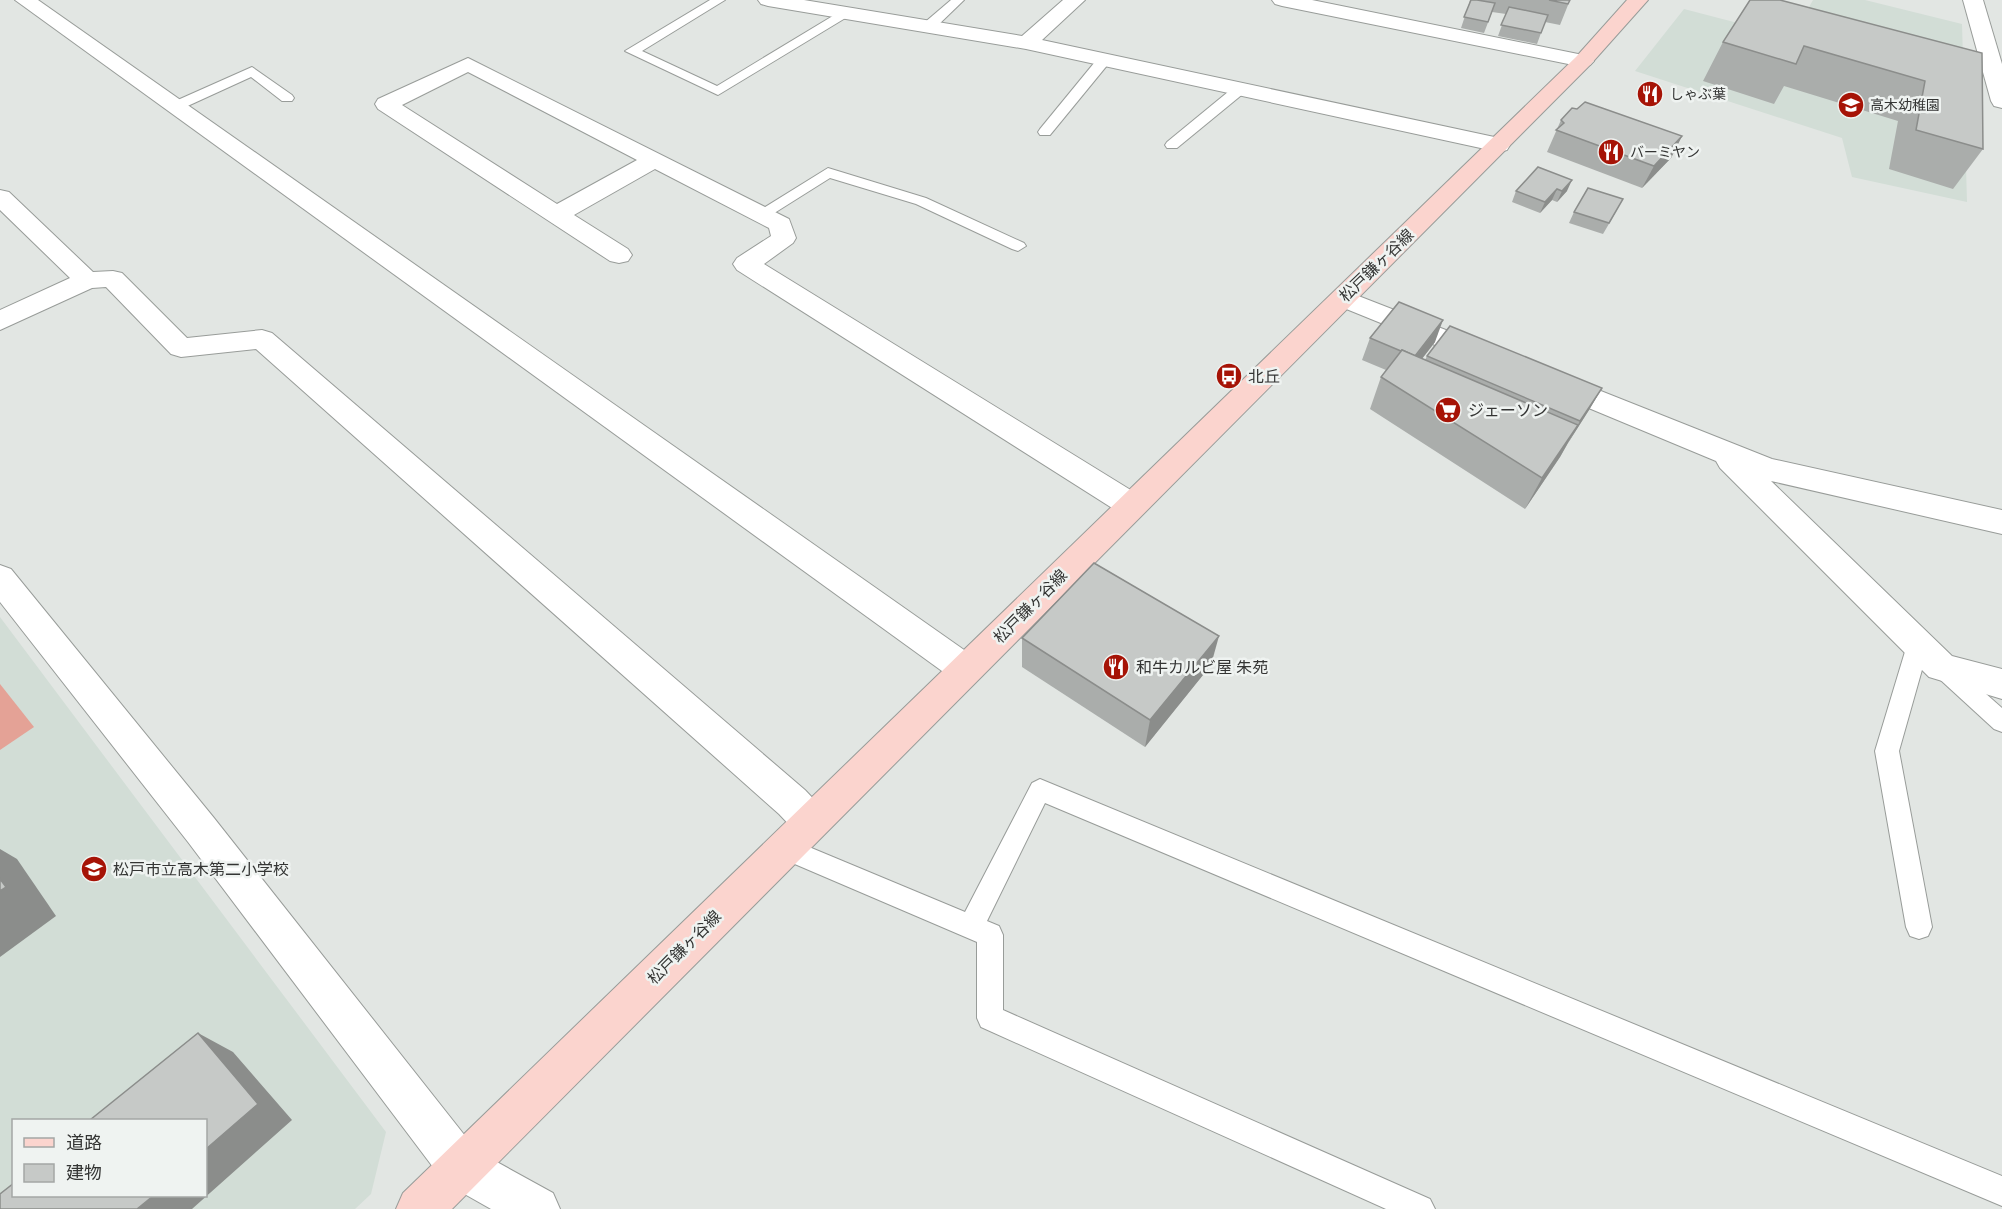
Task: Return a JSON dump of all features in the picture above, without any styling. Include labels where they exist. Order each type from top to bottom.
[{"type":"main road","name":"松戸鎌ヶ谷線","points":[[419,1209],[1499,145],[1583,61],[1638,0]]},
{"type":"street","points":[[25,0],[965,669]]},
{"type":"street","points":[[768,0],[1026,43],[1499,145]]},
{"type":"street","points":[[1026,43],[1075,0]]},
{"type":"street","points":[[1282,0],[1583,61]]},
{"type":"street","points":[[1972,0],[2002,101]]},
{"type":"street","points":[[619,255],[386,104],[468,64],[762,214],[780,224],[784,238],[746,264],[1131,506]]},
{"type":"street","points":[[557,214],[655,159]]},
{"type":"street","points":[[0,197],[87,280]]},
{"type":"street","points":[[0,321],[87,280],[113,279],[181,348],[262,339],[811,822]]},
{"type":"street","points":[[1343,298],[1766,468],[2002,522]]},
{"type":"street","points":[[1720,449],[1930,656],[2002,684]]},
{"type":"street","points":[[0,578],[201,830],[461,1167],[537,1209]]},
{"type":"lane","points":[[719,0],[632,51],[718,91],[846,14]]},
{"type":"lane","points":[[929,26],[958,0]]},
{"type":"lane","points":[[1045,132],[1104,60]]},
{"type":"lane","points":[[176,106],[252,71],[287,98]]},
{"type":"lane","points":[[1172,145],[1239,90]]},
{"type":"lane","points":[[762,214],[828,173],[921,201],[1018,246]]},
{"type":"lane","points":[[1919,927],[1887,751],[1930,656],[2002,722]]},
{"type":"lane","points":[[971,927],[1040,790],[2002,1191]]},
{"type":"lane","points":[[785,848],[990,935],[990,1018],[1420,1209]]},
{"type":"shaded area","name":"高木幼稚園","points":[[1813,0],[1865,0],[1962,24],[1967,202],[1852,177],[1842,138],[1635,71],[1684,9],[1792,37]]},
{"type":"shaded area","name":"松戸市立高木第二小学校","points":[[0,617],[386,1132],[371,1194],[355,1209],[0,1209]]},
{"type":"shaded area","points":[[0,684],[34,727],[0,750]]},
{"type":"building","points":[[1471,0],[1495,3],[1488,22],[1464,17]]},
{"type":"building","points":[[1549,0],[1570,0],[1568,4]]},
{"type":"building","points":[[1750,0],[1780,0],[1982,53],[1983,149],[1916,130],[1925,81],[1804,46],[1796,64],[1723,42]]},
{"type":"building","points":[[1509,7],[1548,15],[1541,33],[1501,25]]},
{"type":"building","points":[[1585,102],[1682,136],[1654,166],[1556,130],[1564,123],[1561,120],[1572,108],[1577,109]]},
{"type":"building","points":[[1538,167],[1572,180],[1562,191],[1557,189],[1545,202],[1516,191]]},
{"type":"building","points":[[1588,188],[1623,199],[1609,223],[1574,212]]},
{"type":"building","points":[[1399,302],[1443,320],[1415,356],[1370,338]]},
{"type":"building","points":[[1450,326],[1602,388],[1580,421],[1427,356]]},
{"type":"building","points":[[1402,350],[1578,425],[1542,478],[1381,377]]},
{"type":"building","points":[[1094,563],[1219,636],[1150,720],[1022,638]]},
{"type":"building","points":[[0,879],[6,887],[0,891]]},
{"type":"building","points":[[198,1033],[258,1104],[207,1148],[207,1119],[91,1119]]},
{"type":"building","points":[[12,1185],[12,1197],[152,1197],[137,1209],[0,1209],[0,1194]]},
{"type":"place","name":"しゃぶ葉","points":[[1650,94]]},
{"type":"place","name":"高木幼稚園","points":[[1851,105]]},
{"type":"place","name":"バーミヤン","points":[[1611,152]]},
{"type":"place","name":"北丘","points":[[1229,376]]},
{"type":"place","name":"ジェーソン","points":[[1448,410]]},
{"type":"place","name":"和牛カルビ屋 朱苑","points":[[1116,667]]},
{"type":"place","name":"松戸市立高木第二小学校","points":[[94,869]]}]
